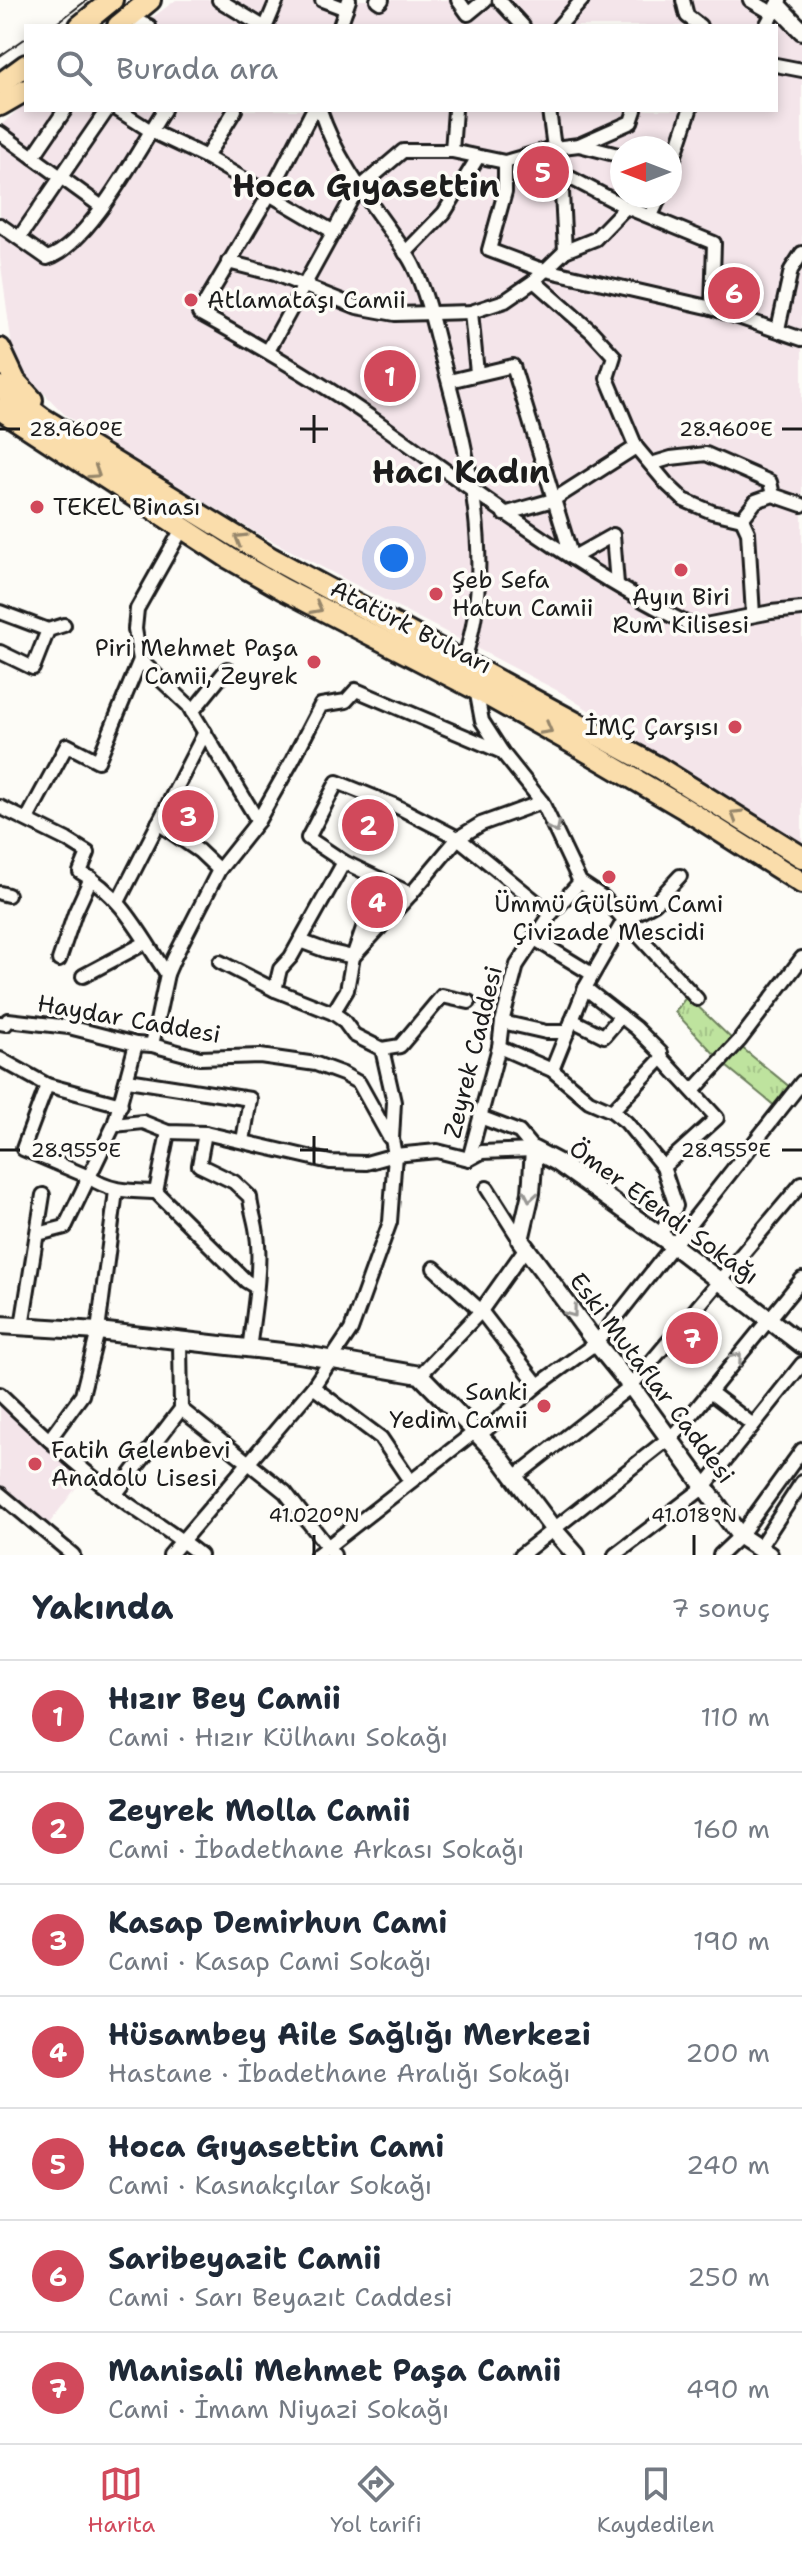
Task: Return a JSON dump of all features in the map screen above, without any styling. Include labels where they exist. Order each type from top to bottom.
[{"type":"main road","points":[[82,24],[112,0]]},
{"type":"main road","points":[[123,22],[150,0]]},
{"type":"main road","points":[[0,114],[12,84]]},
{"type":"main road","points":[[0,349],[15,381],[56,426]]},
{"type":"main road","name":"Atatürk Bulvarı","points":[[0,387],[56,426],[260,552],[659,768],[802,857]]},
{"type":"main road","name":"Atatürk Bulvarı","points":[[2,415],[283,589],[476,689],[682,807],[802,883]]},
{"type":"street","points":[[219,0],[261,24]]},
{"type":"street","points":[[265,24],[277,0]]},
{"type":"street","points":[[322,0],[348,4],[341,24]]},
{"type":"street","points":[[458,0],[468,14],[485,0]]},
{"type":"street","points":[[499,0],[521,24]]},
{"type":"street","points":[[561,24],[582,0]]},
{"type":"street","points":[[683,0],[687,16],[697,24]]},
{"type":"street","points":[[750,0],[777,7],[802,31]]},
{"type":"street","points":[[778,65],[802,70]]},
{"type":"street","points":[[33,157],[64,112]]},
{"type":"street","points":[[19,238],[106,112]]},
{"type":"street","points":[[121,112],[151,131],[206,157],[334,232]]},
{"type":"street","points":[[0,225],[47,258],[60,252],[83,233],[163,112]]},
{"type":"street","points":[[206,157],[234,112]]},
{"type":"street","points":[[314,112],[199,313],[268,351],[374,420],[472,492],[572,558],[688,624],[700,626],[802,609]]},
{"type":"street","points":[[316,112],[358,189],[412,263],[449,381],[472,492],[479,577],[473,624],[463,662]]},
{"type":"street","points":[[452,151],[455,112]]},
{"type":"street","points":[[549,112],[561,173],[565,251]]},
{"type":"street","points":[[268,351],[358,189],[403,151],[452,151],[505,162],[554,148],[579,145],[631,122],[634,112]]},
{"type":"street","points":[[681,136],[689,112]]},
{"type":"street","points":[[0,133],[102,207]]},
{"type":"street","points":[[579,145],[610,153]]},
{"type":"street","points":[[405,253],[444,213],[478,157]]},
{"type":"street","points":[[505,162],[505,192],[489,250],[537,268],[712,308],[802,339]]},
{"type":"street","points":[[561,173],[610,199]]},
{"type":"street","points":[[228,262],[275,274],[357,307],[395,314],[471,312],[505,301],[549,269],[565,251],[595,239],[625,208]]},
{"type":"street","points":[[629,208],[714,243],[712,308]]},
{"type":"street","points":[[651,216],[655,208]]},
{"type":"street","points":[[778,329],[791,270],[802,253]]},
{"type":"street","points":[[534,281],[592,332],[614,356],[607,378],[636,447],[684,500],[712,512],[742,519]]},
{"type":"street","points":[[471,312],[477,373]]},
{"type":"street","points":[[449,381],[513,366],[572,558]]},
{"type":"street","points":[[504,514],[553,500],[636,447]]},
{"type":"street","points":[[651,464],[706,454],[770,482],[773,495]]},
{"type":"street","points":[[742,519],[756,501],[773,495],[802,505]]},
{"type":"street","points":[[742,519],[748,532],[753,615]]},
{"type":"street","points":[[27,819],[67,745],[98,761],[140,660],[135,629],[137,609],[182,529]]},
{"type":"street","points":[[572,558],[613,535],[617,584]]},
{"type":"street","points":[[0,612],[48,630],[64,625]]},
{"type":"street","points":[[0,652],[33,668],[48,630]]},
{"type":"street","points":[[140,660],[192,712],[258,821]]},
{"type":"street","points":[[192,712],[227,669]]},
{"type":"street","points":[[476,689],[482,721],[542,802],[580,882],[604,898],[697,999]]},
{"type":"street","points":[[152,1045],[167,974],[219,870],[258,821],[321,705],[346,701],[356,690],[502,752]]},
{"type":"street","points":[[118,902],[205,732]]},
{"type":"street","points":[[411,894],[344,862],[308,838],[337,782],[394,805],[458,838],[551,914]]},
{"type":"street","points":[[353,957],[458,838],[481,824],[542,802]]},
{"type":"street","points":[[0,807],[88,853],[80,872],[118,902],[167,974]]},
{"type":"street","points":[[158,823],[199,851],[219,870]]},
{"type":"street","points":[[275,990],[280,969],[300,941],[344,862]]},
{"type":"street","points":[[552,1070],[585,988],[624,920],[655,903],[680,876]]},
{"type":"street","points":[[59,960],[91,878]]},
{"type":"street","points":[[333,1013],[347,990],[353,957],[380,879]]},
{"type":"street","name":"Zeyrek Caddesi","points":[[469,1159],[517,965],[551,914],[580,882]]},
{"type":"street","points":[[533,938],[592,974]]},
{"type":"street","points":[[300,941],[353,957]]},
{"type":"street","points":[[83,976],[145,943]]},
{"type":"street","points":[[694,1090],[739,1041],[801,958]]},
{"type":"street","points":[[220,962],[275,990],[333,1013],[343,1020],[354,1035],[382,1049],[400,1046],[442,996],[469,1002]]},
{"type":"street","points":[[585,988],[661,1053],[662,1058],[717,1118],[663,1167]]},
{"type":"street","points":[[502,1022],[546,1032],[570,1026],[604,1036],[621,1016]]},
{"type":"street","name":"Haydar Caddesi","points":[[0,1023],[6,1024],[8,1020],[69,1027],[200,1058],[260,1056],[316,1064],[359,1083],[386,1128],[395,1155]]},
{"type":"street","points":[[38,1234],[65,1227],[114,1125],[136,1044]]},
{"type":"street","points":[[499,1047],[552,1070],[589,1101],[612,1111],[626,1122],[663,1167],[676,1206],[667,1240]]},
{"type":"street","points":[[170,1555],[313,1387],[351,1330],[390,1222],[395,1155],[392,1139],[394,1102],[382,1049]]},
{"type":"street","points":[[612,1111],[662,1058]]},
{"type":"street","points":[[0,1059],[47,1085],[121,1105]]},
{"type":"street","points":[[128,1080],[250,1099],[243,1141]]},
{"type":"street","points":[[181,1409],[285,1492],[327,1552],[410,1481],[596,1343],[667,1240],[773,1120],[802,1082]]},
{"type":"street","points":[[47,1085],[23,1149],[116,1191],[156,1192],[246,1281],[256,1287]]},
{"type":"street","points":[[420,1375],[481,1311],[523,1245],[534,1150],[519,1132],[480,1117]]},
{"type":"street","points":[[114,1125],[143,1122],[168,1132],[205,1133],[330,1162],[366,1163],[395,1155],[437,1151],[469,1159],[482,1152],[534,1150]]},
{"type":"street","points":[[156,1192],[168,1132]]},
{"type":"street","points":[[205,1133],[199,1165],[234,1182],[250,1197],[251,1215],[258,1235],[249,1350]]},
{"type":"street","name":"Ömer Efendi Sokağı","points":[[534,1150],[557,1162],[667,1240],[802,1345]]},
{"type":"street","points":[[515,1477],[631,1386],[802,1183]]},
{"type":"street","points":[[487,1188],[523,1245]]},
{"type":"street","points":[[49,1440],[82,1395],[98,1331],[116,1191]]},
{"type":"street","points":[[22,1326],[43,1195]]},
{"type":"street","name":"Eski Mutaflar Caddesi","points":[[523,1245],[740,1536]]},
{"type":"street","points":[[434,1268],[481,1311],[538,1385]]},
{"type":"street","points":[[521,1555],[669,1440],[802,1279]]},
{"type":"street","points":[[0,1325],[98,1331],[332,1358],[420,1375],[478,1432],[576,1555]]},
{"type":"street","points":[[115,1495],[181,1409],[180,1341]]},
{"type":"street","points":[[615,1555],[703,1488],[802,1364]]},
{"type":"street","points":[[313,1387],[381,1438],[410,1481]]},
{"type":"street","points":[[710,1392],[753,1425]]},
{"type":"street","points":[[0,1394],[115,1495],[200,1555]]},
{"type":"street","points":[[720,1555],[740,1536],[802,1450]]},
{"type":"street","points":[[740,1536],[764,1552],[802,1482]]},
{"type":"street","points":[[0,1514],[5,1498],[73,1555]]},
{"type":"shaded area","points":[[176,0],[785,0],[784,5],[802,25],[802,847],[562,693],[255,532],[64,414],[14,362],[0,258],[0,126],[24,104],[24,112],[778,112],[778,24],[144,24]]},
{"type":"shaded area","name":"Fatih Gelenbevi Anadolu Lisesi","points":[[0,1403],[84,1477],[45,1529],[0,1493]]},
{"type":"green space","points":[[687,996],[733,1040],[719,1059],[675,1012]]},
{"type":"green space","points":[[741,1047],[791,1088],[776,1107],[726,1066]]},
{"type":"tram line","points":[[56,24],[87,0]]},
{"type":"tram line","points":[[0,56],[24,39]]},
{"type":"place","name":"Hoca Gıyasettin Cami","points":[[543,172]]},
{"type":"place","name":"Saribeyazit Camii","points":[[734,293]]},
{"type":"place","name":"Atlamataşı Camii","points":[[191,300]]},
{"type":"place","name":"Hızır Bey Camii","points":[[390,376]]},
{"type":"place","name":"TEKEL Binası","points":[[37,507]]},
{"type":"place","name":"Ayın Biri Rum Kilisesi","points":[[681,570]]},
{"type":"place","name":"Şeb Sefa Hatun Camii","points":[[436,594]]},
{"type":"place","name":"Piri Mehmet Paşa Camii, Zeyrek","points":[[314,662]]},
{"type":"place","name":"İMÇ Çarşısı","points":[[735,727]]},
{"type":"place","name":"Kasap Demirhun Cami","points":[[188,816]]},
{"type":"place","name":"Zeyrek Molla Camii","points":[[368,825]]},
{"type":"place","name":"Ümmü Gülsüm Cami Çivizade Mescidi","points":[[609,877]]},
{"type":"place","name":"Hüsambey Aile Sağlığı Merkezi","points":[[377,902]]},
{"type":"place","name":"Manisali Mehmet Paşa Camii","points":[[692,1338]]},
{"type":"place","name":"Sanki Yedim Camii","points":[[544,1406]]},
{"type":"place","name":"Fatih Gelenbevi Anadolu Lisesi","points":[[35,1464]]},
{"type":"district","name":"Hoca Gıyasettin","points":[[366,186]]},
{"type":"district","name":"Hacı Kadın","points":[[461,472]]}]
